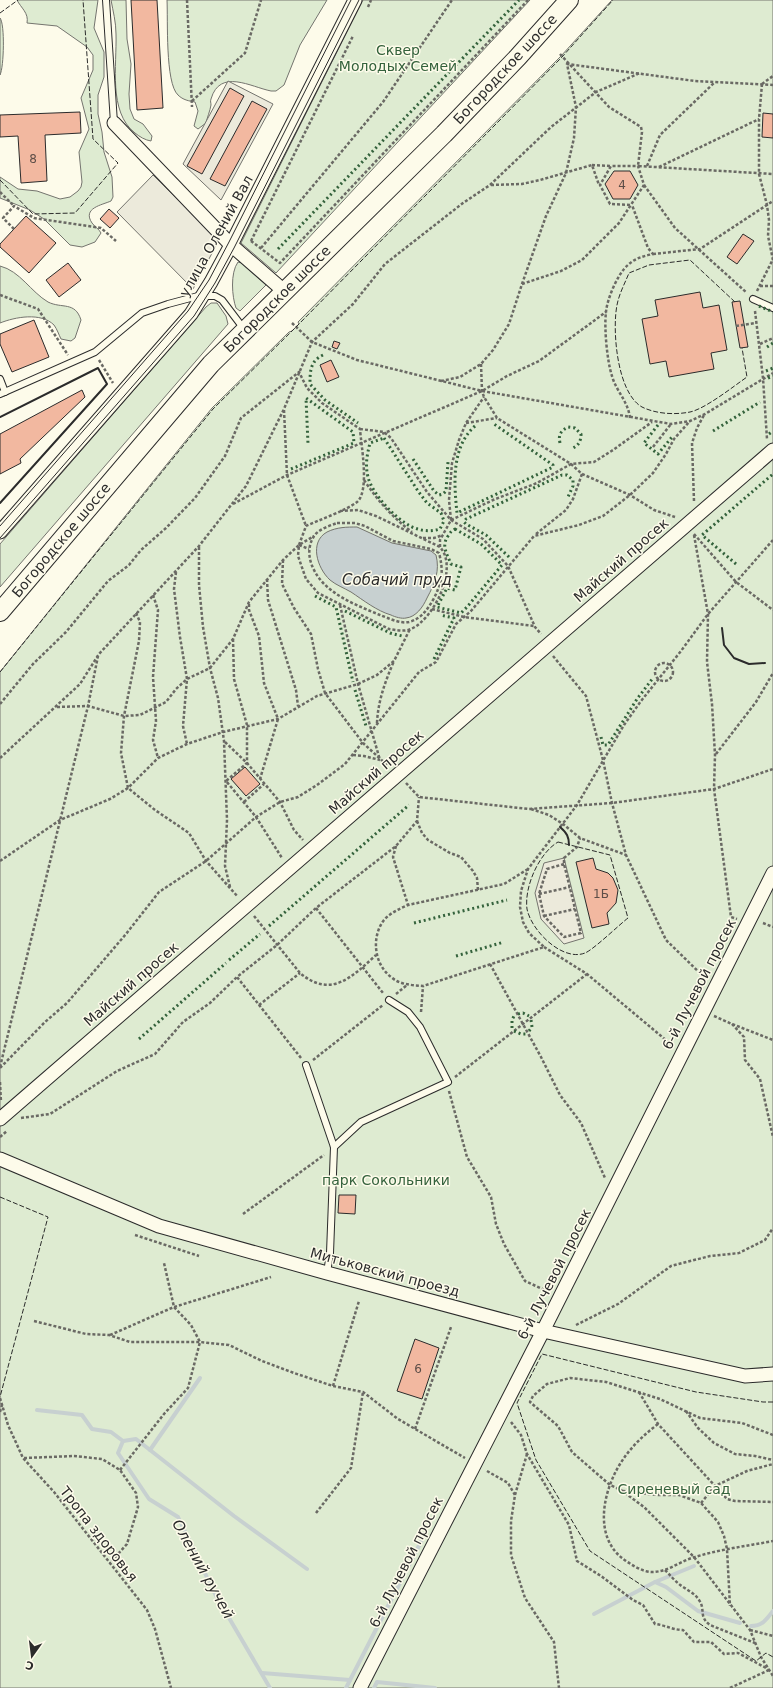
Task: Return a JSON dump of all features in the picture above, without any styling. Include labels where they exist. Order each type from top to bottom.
[{"type":"main road","name":"Богородское шоссе","points":[[0,612],[211,364],[444,134],[518,57],[569,0]]},
{"type":"street","name":"улица Олений Вал","points":[[0,532],[191,314],[203,296],[231,246],[355,0]]},
{"type":"street","points":[[114,123],[231,246],[284,291]]},
{"type":"street","name":"Майский просек","points":[[4,1115],[547,645],[690,529],[700,513],[773,450]]},
{"type":"street","name":"6-й Лучевой просек","points":[[360,1688],[543,1331],[773,873]]},
{"type":"street","name":"Митьковский проезд","points":[[0,1160],[159,1226],[327,1273],[543,1331],[745,1376],[773,1374]]},
{"type":"lane","points":[[106,0],[114,123]]},
{"type":"lane","points":[[0,379],[3,393],[95,352],[142,313],[168,304],[203,296],[215,296],[222,300],[245,330]]},
{"type":"lane","points":[[753,299],[773,308]]},
{"type":"lane","points":[[334,1147],[360,1122],[448,1082],[420,1027],[408,1012],[388,1000]]},
{"type":"lane","points":[[306,1065],[334,1147],[330,1253],[327,1273]]},
{"type":"path","points":[[187,0],[192,107]]},
{"type":"path","points":[[192,101],[245,53],[261,0]]},
{"type":"path","points":[[364,14],[372,0]]},
{"type":"path","points":[[261,248],[383,102],[452,0]]},
{"type":"path","points":[[251,240],[280,263],[528,0]]},
{"type":"path","points":[[243,256],[354,35]]},
{"type":"path","points":[[560,54],[567,64],[609,107],[641,127],[642,132],[638,166],[644,185],[675,228],[700,249],[753,299]]},
{"type":"path","points":[[567,64],[640,72],[695,81],[773,85]]},
{"type":"path","points":[[441,381],[460,377],[481,364],[493,350],[509,324],[546,216],[566,173],[574,138],[576,107],[567,64]]},
{"type":"path","points":[[0,758],[57,707],[80,684],[99,654],[199,546],[246,486],[284,409],[312,342],[353,304],[385,264],[463,203],[490,185],[551,127],[596,92],[640,72]]},
{"type":"path","points":[[773,76],[762,84],[759,119],[759,174],[767,205],[769,220],[768,236],[773,259],[753,299],[760,344],[767,439],[773,450]]},
{"type":"path","points":[[647,166],[660,135],[715,82]]},
{"type":"path","points":[[658,167],[759,119]]},
{"type":"path","points":[[490,185],[522,184],[592,165],[647,166],[773,174]]},
{"type":"path","points":[[592,165],[610,204],[632,205]]},
{"type":"path","points":[[600,185],[611,166]]},
{"type":"path","points":[[522,284],[561,271],[582,260],[619,223],[644,185]]},
{"type":"path","points":[[0,192],[14,206],[34,218],[101,228],[116,241]]},
{"type":"path","points":[[630,418],[629,407],[612,377],[607,346],[606,312],[610,296],[627,265],[641,256],[700,249],[773,202]]},
{"type":"path","points":[[632,205],[648,248],[653,254]]},
{"type":"path","points":[[14,206],[3,218],[14,229]]},
{"type":"path","points":[[760,286],[773,286]]},
{"type":"path","points":[[0,295],[38,309],[73,362]]},
{"type":"path","points":[[231,505],[287,475],[482,391],[539,361],[606,312]]},
{"type":"path","points":[[736,326],[756,322]]},
{"type":"path","points":[[292,323],[312,342],[357,360],[482,391],[652,422],[671,424],[690,421],[705,414],[773,373]]},
{"type":"path","points":[[760,344],[773,338]]},
{"type":"path","points":[[95,352],[114,385]]},
{"type":"path","points":[[481,364],[482,391],[497,418],[571,464],[582,474],[630,495],[654,510],[676,518],[690,529],[736,582],[773,610]]},
{"type":"path","points":[[299,372],[307,388],[322,403],[360,429],[384,432],[391,438],[427,492],[451,520],[483,539],[508,566],[535,626],[553,656],[586,696],[626,855],[666,940],[715,987]]},
{"type":"path","points":[[0,704],[33,664],[66,632],[108,581],[129,565],[141,550],[166,528],[195,498],[225,456],[241,418],[299,372]]},
{"type":"path","points":[[377,724],[378,707],[383,686],[394,660],[410,629],[425,618],[432,609],[444,587],[447,574],[447,563],[440,546],[440,540],[451,520],[449,500],[452,463],[458,440],[466,423],[484,397]]},
{"type":"path","points":[[284,409],[287,475],[306,526],[299,545],[298,556],[306,579],[318,593],[389,629],[398,631],[410,629]]},
{"type":"path","points":[[700,513],[694,502],[692,443],[697,428],[705,414]]},
{"type":"path","points":[[466,423],[497,418]]},
{"type":"path","points":[[534,536],[579,525],[603,516],[630,495],[653,472],[666,454],[674,439],[690,421]]},
{"type":"path","points":[[451,520],[493,500],[537,483],[571,464],[594,462],[652,422]]},
{"type":"path","points":[[653,447],[671,424]]},
{"type":"path","points":[[306,526],[358,501],[363,490],[364,480],[360,429]]},
{"type":"path","points":[[0,1067],[45,1022],[67,1003],[126,934],[158,892],[206,861],[226,845],[256,817],[280,802],[298,797],[345,764],[419,672],[436,662],[456,624],[471,610],[534,536],[566,510],[573,499],[582,474]]},
{"type":"path","points":[[364,480],[377,500],[390,514],[416,535]]},
{"type":"path","points":[[339,511],[358,510],[376,516],[440,546]]},
{"type":"path","points":[[57,707],[88,706],[124,716],[140,715],[166,702],[176,689],[187,679],[210,668],[233,639],[249,602],[283,560],[299,545],[322,529],[337,523],[355,523],[393,540],[431,549],[439,553],[442,563],[440,585],[428,609],[418,619],[408,623],[391,619],[361,608],[330,590],[317,575],[310,561],[309,549],[314,536]]},
{"type":"path","points":[[690,529],[708,614],[707,662],[712,704],[715,755],[714,789],[731,917],[736,919]]},
{"type":"path","points":[[423,538],[434,538],[443,535]]},
{"type":"path","points":[[544,947],[423,986],[407,985],[391,978],[381,966],[376,955],[376,936],[384,921],[395,910],[408,905],[504,884],[528,869],[577,805],[624,725],[658,679],[708,614],[773,540]]},
{"type":"path","points":[[299,545],[309,549]]},
{"type":"path","points":[[199,546],[199,585],[203,620],[210,668],[218,698],[224,741],[226,781],[225,866],[230,887]]},
{"type":"path","points":[[283,560],[282,584],[294,608],[311,634],[318,669],[325,693],[363,743],[380,760]]},
{"type":"path","points":[[176,571],[174,589],[187,679],[183,726],[186,744]]},
{"type":"path","points":[[267,579],[268,600],[296,690],[298,706]]},
{"type":"path","points":[[440,585],[444,587]]},
{"type":"path","points":[[153,595],[158,610],[153,677],[156,721],[153,740],[158,758]]},
{"type":"path","points":[[249,602],[249,610],[259,636],[264,683],[278,719],[260,779]]},
{"type":"path","points":[[340,605],[358,684],[380,760]]},
{"type":"path","points":[[432,609],[464,616],[535,626]]},
{"type":"path","points":[[136,613],[140,622],[139,641],[124,716],[121,753],[128,788],[154,810],[189,833],[206,861],[238,897]]},
{"type":"path","points":[[226,781],[247,763],[247,725],[234,679],[233,639]]},
{"type":"path","points":[[0,1067],[88,706],[99,654]]},
{"type":"path","points":[[0,861],[60,820],[110,799],[128,788],[158,758],[186,744],[247,725],[278,719],[298,706],[325,693],[358,684],[377,676],[394,660]]},
{"type":"path","points":[[665,664],[669,666],[672,669],[671,678],[662,681],[658,679],[655,671],[657,667],[665,664]]},
{"type":"path","points":[[715,755],[756,702],[773,673]]},
{"type":"path","points":[[224,741],[247,763],[280,802],[294,830],[304,841]]},
{"type":"path","points":[[353,755],[380,760]]},
{"type":"path","points":[[398,775],[419,797],[529,808],[612,803],[714,789],[773,769]]},
{"type":"path","points":[[226,781],[256,817],[290,868]]},
{"type":"path","points":[[244,802],[264,784]]},
{"type":"path","points":[[419,797],[417,821],[422,833],[428,840],[450,853],[461,857],[477,878],[478,890]]},
{"type":"path","points":[[529,808],[549,815],[580,838],[626,855]]},
{"type":"path","points":[[4,1115],[22,1118],[50,1114],[117,1071],[155,1054],[183,1022],[210,1003],[237,977],[277,945],[316,908],[396,846],[417,821]]},
{"type":"path","points":[[564,864],[547,869],[539,894],[544,916],[564,937],[581,933],[564,864],[564,858],[577,847],[580,838]]},
{"type":"path","points":[[396,846],[394,857],[408,905]]},
{"type":"path","points":[[528,869],[521,891],[520,907],[523,922],[529,933],[544,947],[587,974],[683,1053]]},
{"type":"path","points":[[539,894],[570,887]]},
{"type":"path","points":[[316,908],[388,1000]]},
{"type":"path","points":[[544,916],[575,909]]},
{"type":"path","points":[[253,916],[300,973],[309,980],[324,985],[338,984],[352,976],[376,955]]},
{"type":"path","points":[[761,922],[773,927]]},
{"type":"path","points":[[490,964],[560,1095],[581,1124],[606,1180],[614,1189]]},
{"type":"path","points":[[259,1005],[300,973]]},
{"type":"path","points":[[550,1292],[525,1281],[504,1244],[496,1224],[491,1197],[468,1157],[450,1096],[448,1082],[587,974]]},
{"type":"path","points":[[237,977],[306,1065],[407,985]]},
{"type":"path","points":[[420,1027],[423,986]]},
{"type":"path","points":[[704,1011],[773,1040]]},
{"type":"path","points":[[732,1024],[744,1037],[745,1060],[760,1079],[773,1137]]},
{"type":"path","points":[[243,1214],[334,1147]]},
{"type":"path","points":[[576,1325],[618,1304],[671,1266],[710,1256],[740,1253],[765,1240],[773,1228]]},
{"type":"path","points":[[135,1235],[199,1256]]},
{"type":"path","points":[[120,1470],[164,1414],[188,1388],[200,1342],[191,1325],[174,1307],[164,1262]]},
{"type":"path","points":[[109,1335],[174,1307],[271,1277]]},
{"type":"path","points":[[333,1386],[359,1301]]},
{"type":"path","points":[[34,1321],[86,1334],[109,1335],[130,1342],[200,1342],[229,1345],[262,1361],[333,1386],[363,1392],[398,1419],[508,1483],[515,1495]]},
{"type":"path","points":[[415,1429],[451,1327]]},
{"type":"path","points":[[773,1435],[742,1423],[700,1418],[660,1399],[606,1382],[570,1378],[547,1384],[533,1396],[530,1402],[558,1426],[572,1452],[610,1485],[621,1490],[644,1507],[694,1557],[730,1606],[750,1630],[761,1657],[773,1676]]},
{"type":"path","points":[[316,1513],[351,1468],[363,1392]]},
{"type":"path","points":[[638,1392],[658,1424],[727,1499],[735,1501],[773,1502]]},
{"type":"path","name":"Тропа здоровья","points":[[0,1398],[8,1425],[23,1458],[54,1492],[147,1610],[155,1629],[171,1688]]},
{"type":"path","points":[[0,1412],[2,1404]]},
{"type":"path","points":[[502,1411],[521,1435],[527,1454],[569,1525],[577,1561],[601,1576],[633,1600],[643,1605],[655,1624],[666,1625],[675,1630],[683,1630],[694,1642],[711,1642],[724,1654],[738,1653],[769,1669]]},
{"type":"path","points":[[685,1411],[698,1428],[714,1443],[734,1454],[755,1456],[773,1460]]},
{"type":"path","points":[[658,1424],[639,1439],[623,1460],[610,1485],[605,1503],[604,1523],[609,1544],[617,1554],[632,1565],[651,1572],[665,1570],[694,1557],[727,1549],[773,1541]]},
{"type":"path","points":[[527,1454],[515,1495],[511,1521],[511,1555],[525,1598],[554,1642],[559,1688]]},
{"type":"path","points":[[23,1458],[74,1456],[102,1460],[120,1470],[136,1493],[138,1507],[127,1544],[110,1563]]},
{"type":"path","points":[[701,1503],[715,1486],[747,1471],[773,1464]]},
{"type":"path","points":[[621,1490],[657,1495],[679,1495],[701,1503],[718,1522],[727,1549],[730,1606]]},
{"type":"path","points":[[665,1570],[678,1584],[699,1599],[704,1621],[710,1625],[755,1643]]},
{"type":"path","points":[[750,1630],[773,1636]]},
{"type":"path","points":[[730,1688],[769,1669]]},
{"type":"green space","points":[[17,0],[98,0],[94,28],[104,52],[104,77],[98,95],[98,114],[104,152],[112,177],[113,197],[111,201],[94,208],[89,214],[92,223],[101,233],[95,242],[82,247],[70,245],[44,219],[30,210],[0,198],[0,177],[18,189],[37,191],[60,199],[70,197],[78,191],[82,182],[79,152],[89,129],[81,98],[93,70],[93,55],[87,47],[57,26],[27,23],[26,13]]},
{"type":"green space","points":[[111,0],[126,0],[127,39],[131,64],[129,94],[130,109],[134,119],[143,124],[152,136],[151,141],[135,133],[126,124],[117,101],[115,73],[116,30]]},
{"type":"green space","points":[[167,0],[327,0],[300,45],[284,85],[276,91],[271,91],[237,82],[221,84],[215,90],[211,99],[211,107],[206,123],[198,129],[194,126],[198,111],[195,102],[188,101],[178,95],[171,78],[168,50]]},
{"type":"green space","name":"Сквер Молодых Семей","points":[[363,0],[530,0],[276,273],[241,243]]},
{"type":"green space","name":"парк Сокольники","points":[[612,0],[773,0],[773,1688],[0,1688],[0,672],[212,408],[299,324],[298,322],[561,56]]},
{"type":"green space","points":[[0,18],[3,28],[3,46],[0,75]]},
{"type":"green space","points":[[238,262],[242,263],[266,285],[240,311],[236,308],[233,292],[234,272]]},
{"type":"green space","points":[[0,266],[14,272],[48,302],[68,306],[75,310],[81,320],[75,338],[71,341],[61,339],[54,325],[42,318],[28,317],[0,323]]},
{"type":"green space","points":[[211,303],[217,303],[226,316],[228,324],[0,587],[0,544]]},
{"type":"shaded area","points":[[228,81],[273,104],[221,200],[183,164]]},
{"type":"shaded area","points":[[153,175],[219,240],[193,289],[117,212]]},
{"type":"shaded area","points":[[564,858],[584,938],[564,944],[541,919],[535,893],[544,863]]},
{"type":"water","name":"Собачий пруд","points":[[357,527],[392,543],[431,551],[436,555],[437,572],[430,593],[419,611],[413,616],[401,618],[381,611],[332,582],[325,575],[317,555],[318,542],[321,536],[334,529]]},
{"type":"building","points":[[131,0],[157,0],[163,108],[137,110]]},
{"type":"building","points":[[230,88],[244,96],[202,174],[187,166]]},
{"type":"building","points":[[252,101],[267,109],[225,186],[210,179]]},
{"type":"building","points":[[80,112],[81,133],[45,135],[47,181],[21,183],[18,136],[0,137],[0,115]]},
{"type":"building","points":[[763,113],[773,114],[773,138],[762,137]]},
{"type":"building","points":[[614,171],[630,171],[638,185],[630,199],[613,199],[605,184]]},
{"type":"building","points":[[109,209],[119,218],[110,228],[100,219]]},
{"type":"building","points":[[26,216],[56,243],[29,273],[0,247],[0,244]]},
{"type":"building","points":[[743,234],[754,241],[737,264],[727,257]]},
{"type":"building","points":[[68,263],[81,280],[59,297],[46,280]]},
{"type":"building","points":[[700,292],[703,308],[719,305],[727,350],[711,353],[714,369],[669,377],[666,361],[650,364],[642,319],[658,316],[655,300]]},
{"type":"building","points":[[740,301],[748,347],[740,348],[732,302]]},
{"type":"building","points":[[34,320],[49,357],[12,372],[0,344],[0,334]]},
{"type":"building","points":[[334,341],[340,343],[337,349],[332,347]]},
{"type":"building","points":[[331,360],[339,377],[327,382],[320,365]]},
{"type":"building","points":[[82,390],[85,397],[20,459],[21,463],[0,474],[0,434]]},
{"type":"building","points":[[245,767],[260,784],[246,796],[231,779]]},
{"type":"building","points":[[593,858],[596,869],[608,873],[613,878],[618,890],[616,903],[607,913],[609,924],[592,928],[576,862]]},
{"type":"building","points":[[339,1195],[356,1195],[355,1214],[338,1213]]},
{"type":"building","points":[[415,1339],[439,1348],[422,1399],[397,1391]]},
{"type":"waterway","points":[[150,1450],[200,1378]]},
{"type":"waterway","name":"Олений ручей","points":[[37,1410],[82,1415],[92,1429],[111,1432],[123,1441],[118,1453],[149,1499],[178,1517],[215,1594],[270,1688]]},
{"type":"waterway","points":[[123,1441],[136,1439],[234,1516],[307,1569]]},
{"type":"waterway","points":[[346,1688],[426,1532]]},
{"type":"waterway","points":[[655,1582],[694,1566]]},
{"type":"waterway","points":[[594,1614],[655,1582],[666,1587],[698,1611],[740,1623]]},
{"type":"waterway","points":[[751,1626],[761,1624],[773,1611]]},
{"type":"waterway","points":[[262,1673],[350,1680]]},
{"type":"waterway","points":[[374,1688],[377,1682],[435,1688]]},
{"type":"tram line","points":[[0,526],[188,311],[209,280],[351,0]]},
{"type":"tram line","points":[[0,538],[194,316],[215,283],[234,248],[359,0]]},
{"type":"hedge","points":[[278,249],[519,0]]},
{"type":"hedge","points":[[759,306],[773,312]]},
{"type":"hedge","points":[[767,347],[773,343]]},
{"type":"hedge","points":[[323,355],[315,360],[313,364],[310,384],[325,400],[358,423]]},
{"type":"hedge","points":[[766,371],[773,368]]},
{"type":"hedge","points":[[768,378],[773,376]]},
{"type":"hedge","points":[[291,469],[354,443],[353,432],[306,398],[308,444]]},
{"type":"hedge","points":[[713,431],[760,402]]},
{"type":"hedge","points":[[475,426],[467,435],[458,455],[455,478],[457,513],[553,467],[553,465],[494,424]]},
{"type":"hedge","points":[[658,425],[644,443],[658,454],[672,437]]},
{"type":"hedge","points":[[560,443],[559,437],[562,431],[568,427],[575,428],[581,434],[580,441],[576,447],[571,449]]},
{"type":"hedge","points":[[769,434],[773,431]]},
{"type":"hedge","points":[[384,438],[427,503],[441,513],[444,521],[440,529],[425,530],[410,526],[391,511],[374,491],[367,473],[368,452],[370,443],[384,438]]},
{"type":"hedge","points":[[413,459],[434,491],[439,495],[446,491],[448,462]]},
{"type":"hedge","points":[[736,564],[702,535],[773,474]]},
{"type":"hedge","points":[[509,557],[486,535],[466,524],[464,522],[466,519],[562,475],[567,475],[573,480],[573,486],[568,497]]},
{"type":"hedge","points":[[455,529],[481,544],[502,565],[461,613],[437,607],[447,588],[455,590],[461,567],[451,564],[445,547],[448,536],[455,529]]},
{"type":"hedge","points":[[315,596],[336,607],[353,682]]},
{"type":"hedge","points":[[345,611],[390,633],[402,636]]},
{"type":"hedge","points":[[434,659],[454,618],[440,615]]},
{"type":"hedge","points":[[601,737],[603,745],[608,745],[637,699],[653,678]]},
{"type":"hedge","points":[[355,690],[366,726]]},
{"type":"hedge","points":[[269,926],[409,805]]},
{"type":"hedge","points":[[414,923],[507,900]]},
{"type":"hedge","points":[[229,960],[260,934]]},
{"type":"hedge","points":[[456,956],[504,942]]},
{"type":"hedge","points":[[139,1039],[226,963]]},
{"type":"hedge","points":[[518,1014],[523,1013],[529,1016]]},
{"type":"hedge","points":[[512,1028],[512,1020],[514,1016]]},
{"type":"hedge","points":[[529,1031],[532,1027],[531,1020]]},
{"type":"hedge","points":[[514,1031],[521,1034],[526,1034]]},
{"type":"fence","points":[[0,13],[18,0]]},
{"type":"fence","points":[[0,180],[33,214],[75,213],[118,163],[93,139],[83,0]]},
{"type":"fence","points":[[0,672],[213,409],[296,327],[562,57],[613,0]]},
{"type":"fence","points":[[735,302],[690,260],[649,265],[629,273],[617,305],[615,330],[618,360],[627,389],[634,400],[642,407],[672,414],[684,413],[703,407],[747,377],[742,348]]},
{"type":"fence","points":[[558,842],[610,855],[628,918],[589,951],[576,955],[558,949],[541,935],[527,909],[528,891],[534,871],[545,854],[558,842]]},
{"type":"fence","points":[[0,1197],[48,1217],[0,1397]]},
{"type":"fence","points":[[773,1402],[763,1402],[696,1392],[542,1354],[517,1403],[536,1460],[590,1551],[756,1661],[766,1653],[773,1657]]},
{"type":"wall","points":[[0,417],[98,368],[107,384],[0,503]]},
{"type":"wall","points":[[722,628],[724,645],[734,658],[749,664],[765,663]]},
{"type":"wall","points":[[560,827],[567,835],[569,845]]},
{"type":"park label","name":"Сиреневый сад","points":[[674,1489]]}]
